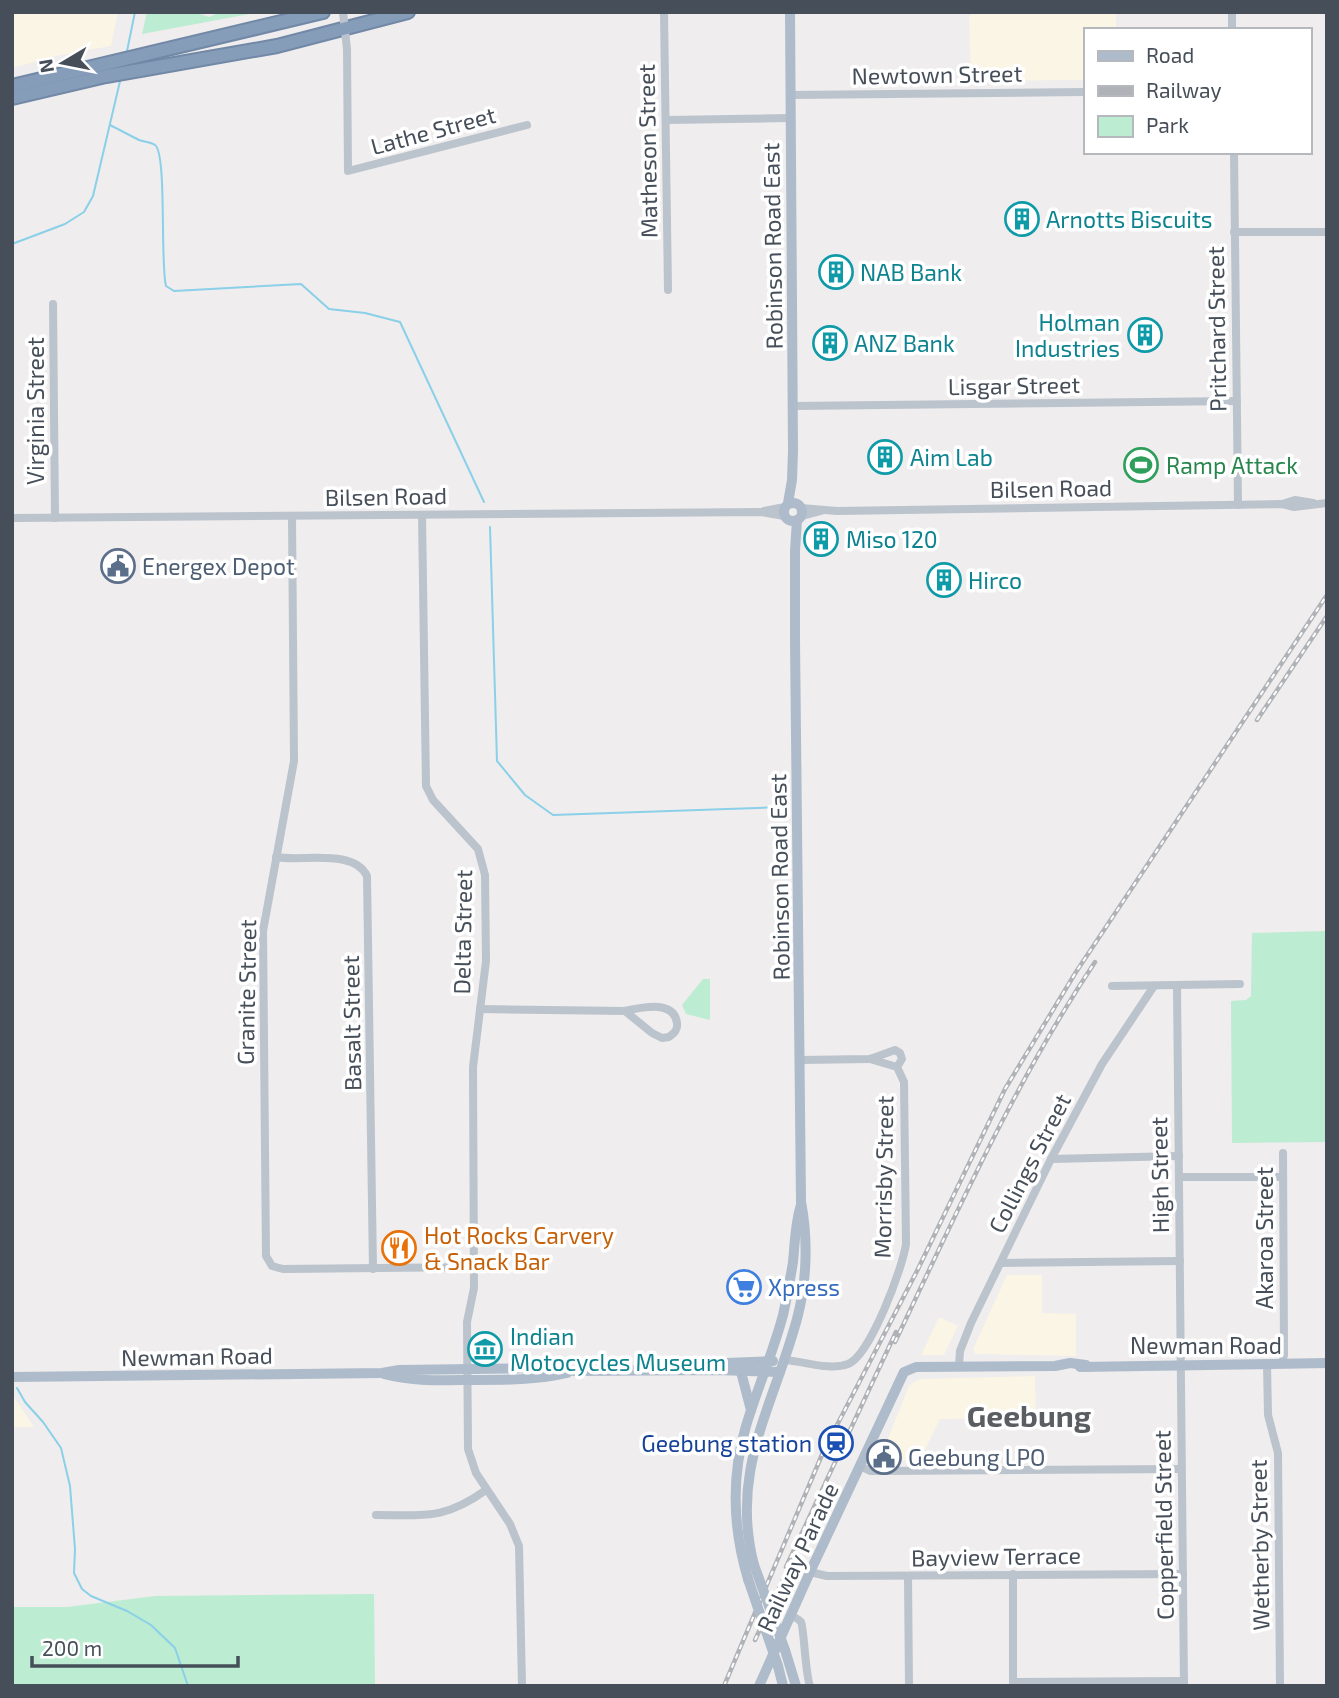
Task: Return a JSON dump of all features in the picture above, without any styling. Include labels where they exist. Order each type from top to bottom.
[{"type":"highway","points":[[12,86],[323,12]]},
{"type":"highway","points":[[12,99],[106,76],[277,46],[408,12]]},
{"type":"main road","name":"Robinson Road East","points":[[790,12],[793,512],[803,1286],[784,1360],[756,1441],[746,1487],[747,1527],[754,1565],[796,1686]]},
{"type":"main road","name":"Robinson Road East","points":[[783,1686],[748,1579],[738,1536],[736,1489],[739,1456],[751,1410],[787,1298],[796,1219],[802,1202]]},
{"type":"main road","name":"Newman Road","points":[[716,1370],[727,1363],[784,1360]]},
{"type":"main road","name":"Newman Road","points":[[907,1370],[916,1367],[1055,1366],[1070,1363],[1086,1366],[1327,1363]]},
{"type":"main road","name":"Railway Parade","points":[[759,1686],[900,1378],[907,1370]]},
{"type":"main road","name":"Newman Road","points":[[12,1377],[382,1373],[416,1380],[467,1374],[530,1379],[575,1371],[780,1372]]},
{"type":"main road","points":[[741,1371],[751,1410]]},
{"type":"street","points":[[343,12],[345,29]]},
{"type":"street","name":"Matheson Street","points":[[664,12],[668,290]]},
{"type":"street","name":"Lathe Street","points":[[345,29],[348,171],[527,125]]},
{"type":"street","name":"Newtown Street","points":[[790,95],[1084,92]]},
{"type":"street","points":[[666,120],[790,118]]},
{"type":"street","name":"Pritchard Street","points":[[1234,154],[1238,505]]},
{"type":"street","points":[[1234,232],[1327,232]]},
{"type":"street","name":"Virginia Street","points":[[53,304],[55,518]]},
{"type":"street","name":"Lisgar Street","points":[[793,406],[1237,401]]},
{"type":"street","name":"Bilsen Road","points":[[12,518],[793,512],[1282,504],[1294,507],[1327,503]]},
{"type":"street","name":"Delta Street","points":[[422,515],[425,782],[433,800],[474,844],[482,859],[485,875],[486,949],[473,1067],[474,1267],[473,1293],[467,1322],[469,1455],[486,1490],[510,1524],[521,1553],[522,1686]]},
{"type":"street","name":"Granite Street","points":[[292,517],[294,761],[263,931],[265,1252],[270,1263],[279,1269],[474,1267]]},
{"type":"street","name":"Basalt Street","points":[[276,857],[297,860],[347,859],[358,864],[367,876],[373,1269]]},
{"type":"street","points":[[1112,986],[1240,984]]},
{"type":"street","name":"Collings Street","points":[[959,1366],[961,1346],[1051,1159],[1101,1064],[1154,986]]},
{"type":"street","name":"High Street","points":[[1177,986],[1181,1364]]},
{"type":"street","points":[[480,1009],[668,1009],[676,1018],[676,1030],[669,1037],[660,1037],[625,1011]]},
{"type":"street","name":"Morrisby Street","points":[[870,1059],[891,1050],[898,1051],[902,1059],[897,1068]]},
{"type":"street","name":"Morrisby Street","points":[[800,1060],[870,1059],[897,1068],[905,1087],[905,1251],[894,1286],[867,1345],[853,1362]]},
{"type":"street","name":"Akaroa Street","points":[[1282,1364],[1283,1153]]},
{"type":"street","points":[[1051,1159],[1179,1156]]},
{"type":"street","points":[[1179,1177],[1283,1177]]},
{"type":"street","points":[[1001,1263],[1180,1261]]},
{"type":"street","name":"Newman Road","points":[[784,1360],[836,1366],[853,1362]]},
{"type":"street","name":"Copperfield Street","points":[[1181,1364],[1184,1683]]},
{"type":"street","name":"Wetherby Street","points":[[1267,1364],[1268,1416],[1278,1453],[1280,1686]]},
{"type":"street","points":[[860,1466],[870,1471],[1181,1469]]},
{"type":"street","points":[[376,1515],[444,1513],[461,1507],[486,1490]]},
{"type":"street","name":"Bayview Terrace","points":[[810,1572],[828,1576],[1183,1574]]},
{"type":"street","points":[[1013,1574],[1013,1684],[1184,1683]]},
{"type":"street","points":[[908,1576],[909,1686]]},
{"type":"street","points":[[792,1616],[801,1621],[803,1627],[803,1654],[810,1686]]},
{"type":"shaded area","points":[[12,12],[118,12],[111,46],[56,56],[12,68]]},
{"type":"shaded area","points":[[972,12],[1116,12],[1116,28],[1084,28],[1084,80],[971,81],[969,18]]},
{"type":"shaded area","points":[[1007,1275],[1042,1275],[1042,1313],[1076,1314],[1076,1356],[975,1354],[973,1349]]},
{"type":"shaded area","points":[[939,1317],[958,1326],[944,1355],[921,1355]]},
{"type":"shaded area","points":[[1035,1376],[1036,1418],[940,1419],[920,1460],[879,1461],[909,1386],[915,1381]]},
{"type":"shaded area","points":[[12,1394],[34,1427],[12,1427]]},
{"type":"green space","points":[[147,12],[194,12],[209,17],[220,12],[260,12],[142,34]]},
{"type":"green space","points":[[1327,931],[1327,1142],[1232,1143],[1231,1001],[1246,1000],[1251,996],[1252,933]]},
{"type":"green space","points":[[703,979],[710,979],[710,1020],[686,1014],[682,1005]]},
{"type":"green space","points":[[374,1594],[375,1686],[12,1686],[12,1607],[67,1607],[155,1596]]},
{"type":"waterway","points":[[127,51],[135,12]]},
{"type":"waterway","points":[[12,244],[65,224],[84,212],[93,196],[121,77]]},
{"type":"waterway","points":[[110,125],[155,145],[159,152],[166,286],[174,291],[301,284],[329,309],[365,313],[400,322],[484,502]]},
{"type":"waterway","points":[[490,527],[497,761],[525,795],[553,815],[783,807]]},
{"type":"waterway","points":[[17,1388],[61,1448],[70,1486],[75,1549],[74,1573],[82,1589],[151,1625],[175,1648],[188,1686]]},
{"type":"railway","points":[[724,1686],[824,1450],[917,1271],[1005,1089],[1076,972],[1327,595]]},
{"type":"railway","points":[[1257,720],[1327,616]]},
{"type":"railway","points":[[895,1342],[964,1196],[1013,1101],[1066,1007],[1095,962]]},
{"type":"railway","points":[[786,1567],[896,1332]]},
{"type":"railway","points":[[755,1640],[792,1561]]},
{"type":"place","name":"Arnotts Biscuits","points":[[1022,219]]},
{"type":"place","name":"NAB Bank","points":[[836,272]]},
{"type":"place","name":"Holman Industries","points":[[1145,335]]},
{"type":"place","name":"ANZ Bank","points":[[830,343]]},
{"type":"place","name":"Aim Lab","points":[[885,457]]},
{"type":"place","name":"Ramp Attack","points":[[1141,465]]},
{"type":"place","name":"Miso 120","points":[[821,539]]},
{"type":"place","name":"Energex Depot","points":[[118,566]]},
{"type":"place","name":"Hirco","points":[[944,580]]},
{"type":"place","name":"Hot Rocks Carvery & Snack Bar","points":[[399,1248]]},
{"type":"place","name":"Xpress","points":[[744,1287]]},
{"type":"place","name":"Indian Motocycles Museum","points":[[485,1349]]},
{"type":"place","name":"Geebung station","points":[[836,1443]]},
{"type":"place","name":"Geebung LPO","points":[[884,1457]]},
{"type":"district","name":"Geebung","points":[[1029,1415]]}]
